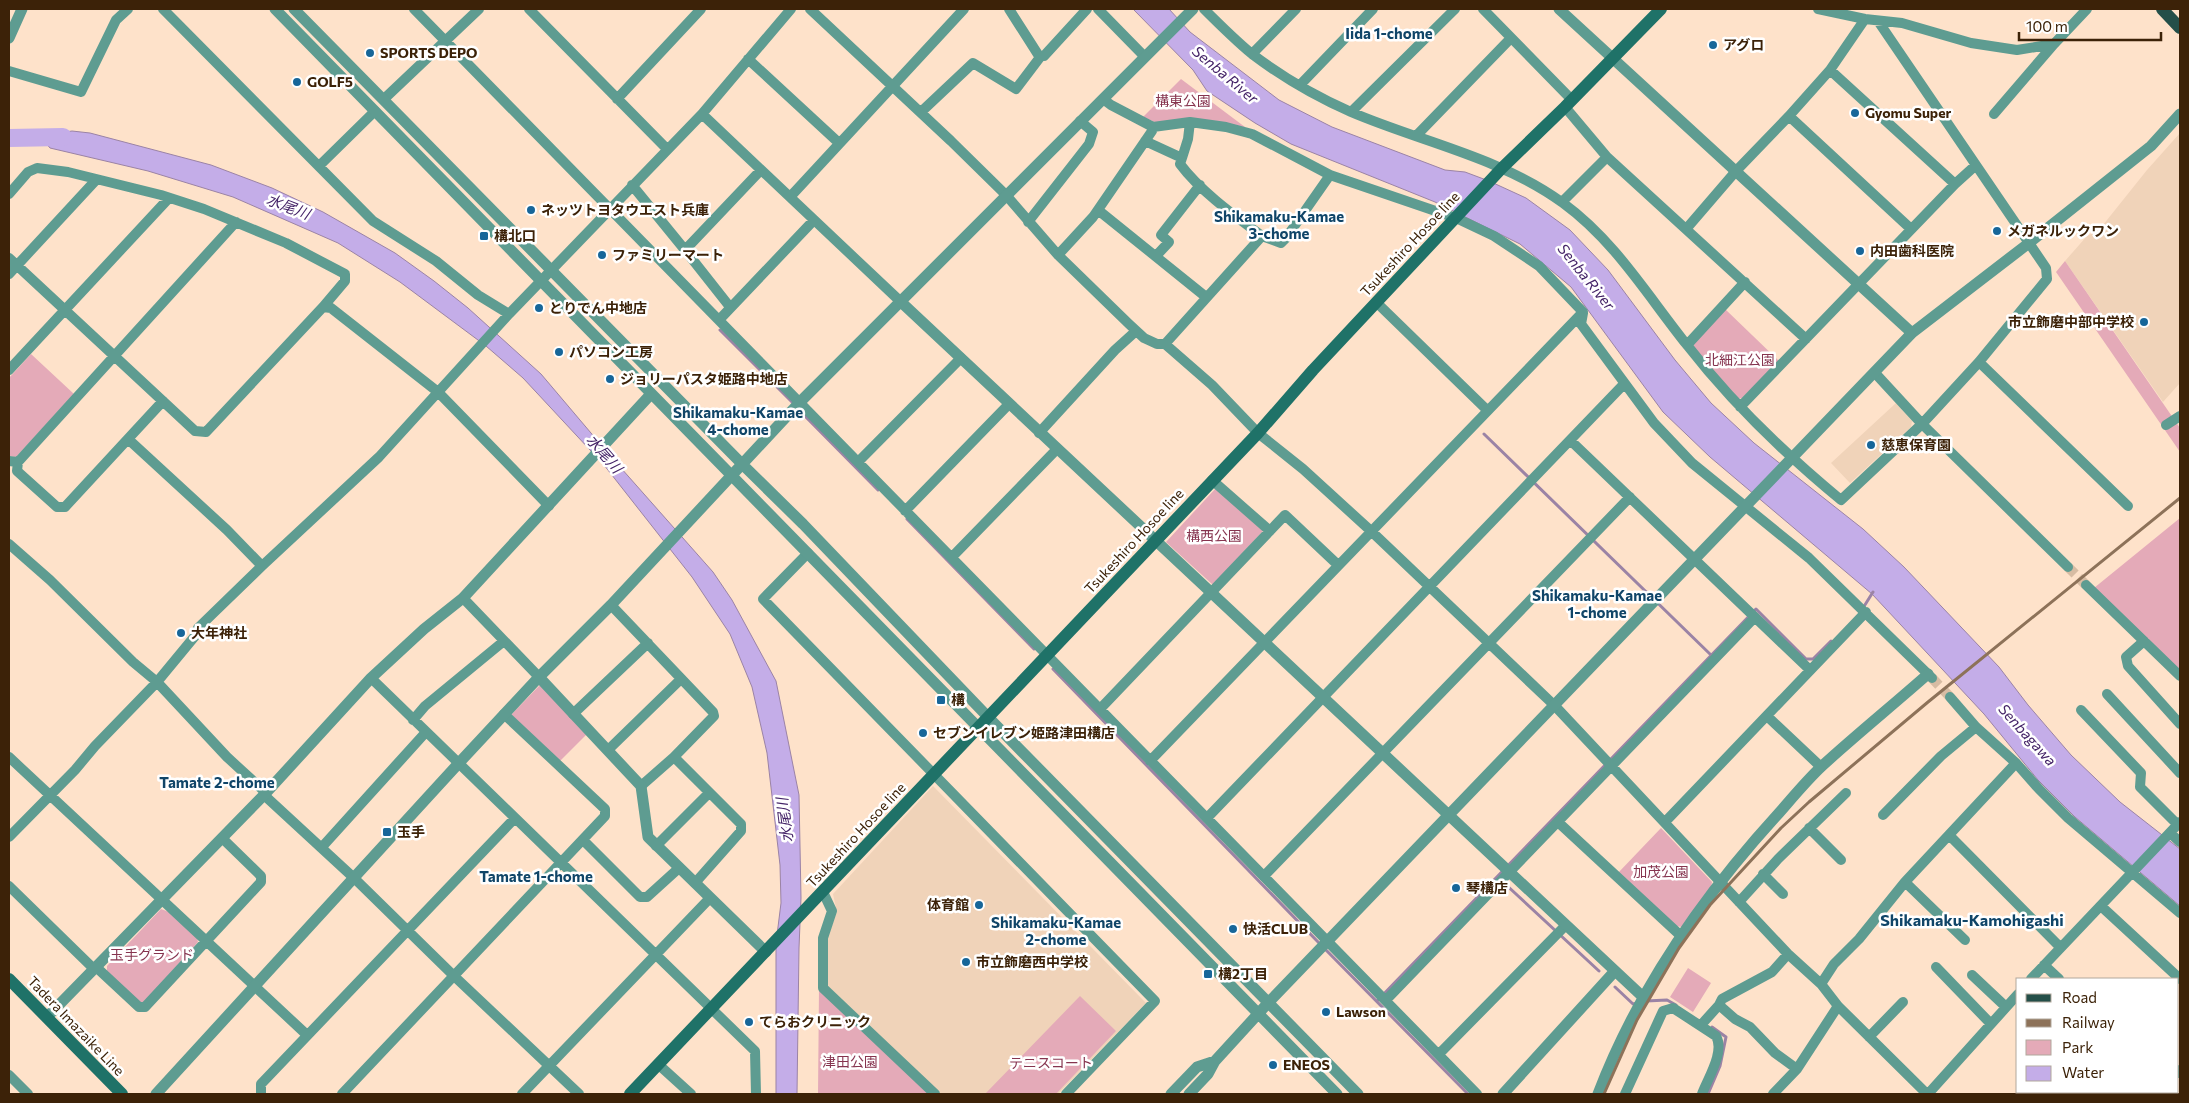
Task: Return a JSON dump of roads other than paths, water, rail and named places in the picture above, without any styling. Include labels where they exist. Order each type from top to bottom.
[{"type":"main road","name":"Tsukeshiro Hosoe line","points":[[630,1094],[814,903],[1258,433],[1376,302],[1498,172],[1569,104],[1661,9]]},
{"type":"main road","points":[[2162,9],[2180,28]]},
{"type":"main road","name":"Tadera Imazaike Line","points":[[9,979],[122,1094]]},
{"type":"street","points":[[9,38],[22,9]]},
{"type":"street","points":[[9,70],[81,92],[116,20],[128,9]]},
{"type":"street","points":[[163,9],[374,221],[436,262],[478,295],[509,314]]},
{"type":"street","points":[[275,9],[1337,1094]]},
{"type":"street","points":[[294,9],[803,524],[988,717],[1358,1094]]},
{"type":"street","points":[[414,9],[1477,1094]]},
{"type":"street","points":[[384,99],[479,9]]},
{"type":"street","points":[[529,9],[668,149]]},
{"type":"street","points":[[617,99],[701,9]]},
{"type":"street","points":[[9,837],[157,682],[195,636],[198,628],[380,457],[509,314],[609,208],[702,114],[790,9]]},
{"type":"street","points":[[810,9],[893,85],[1006,195],[1058,255],[1136,331],[1150,342],[1165,344],[1212,385],[1258,433],[1303,470],[1371,531],[1555,706],[1738,902],[1788,954],[1821,984],[1838,1006],[1927,1094],[2016,996]]},
{"type":"street","points":[[790,197],[964,9]]},
{"type":"street","points":[[1009,9],[1039,56],[1041,56]]},
{"type":"street","points":[[921,112],[973,63],[1016,89],[1041,56],[1044,56],[1087,9]]},
{"type":"street","points":[[1098,9],[1144,56]]},
{"type":"street","points":[[156,1094],[504,714],[611,605],[800,402],[1193,9]]},
{"type":"street","points":[[1204,9],[1252,54],[1300,85],[1351,112],[1416,136],[1562,202],[1603,238],[1635,275],[1687,345],[1740,407],[1791,459],[1841,500],[1922,424],[1979,362],[2047,279],[2046,268],[1878,22]]},
{"type":"street","points":[[1252,54],[1296,9]]},
{"type":"street","points":[[1300,85],[1374,9]]},
{"type":"street","points":[[1351,112],[1453,9]]},
{"type":"street","points":[[1483,9],[1569,104],[1607,157],[1687,228],[1806,339]]},
{"type":"street","points":[[1559,9],[1912,333]]},
{"type":"street","points":[[1818,9],[1878,22],[1902,23],[1972,43],[2017,50],[2054,44]]},
{"type":"street","points":[[1994,114],[2087,9]]},
{"type":"street","points":[[1687,228],[1736,171],[1830,70],[1865,19]]},
{"type":"street","points":[[1416,136],[1511,38]]},
{"type":"street","points":[[748,59],[839,143]]},
{"type":"street","points":[[1830,70],[1955,184]]},
{"type":"street","points":[[1103,98],[1111,105],[1153,127],[1190,122],[1226,127],[1252,134],[1330,175],[1457,217],[1494,236],[1539,266],[1583,312]]},
{"type":"street","points":[[319,166],[375,111]]},
{"type":"street","points":[[702,114],[1154,541],[1643,997]]},
{"type":"street","points":[[1189,1094],[1208,1074],[1215,1061],[1268,1003],[1912,333],[2151,146],[2180,114]]},
{"type":"street","points":[[1789,116],[1911,229]]},
{"type":"street","points":[[1028,222],[1089,144],[1093,132],[1080,121]]},
{"type":"street","points":[[1190,122],[1188,139],[1180,164],[1187,174],[1262,236],[1281,243],[1330,175]]},
{"type":"street","points":[[1058,255],[1098,210],[1153,127]]},
{"type":"street","points":[[1145,141],[1182,158]]},
{"type":"street","points":[[1562,202],[1607,157]]},
{"type":"street","points":[[1740,407],[1857,284],[1976,165]]},
{"type":"street","points":[[9,194],[28,172],[37,168],[68,172],[169,198],[204,209],[286,243],[345,274],[345,281],[206,432],[195,431],[9,258]]},
{"type":"street","points":[[684,250],[761,170]]},
{"type":"street","points":[[9,274],[96,180]]},
{"type":"street","points":[[632,185],[730,307]]},
{"type":"street","points":[[1156,256],[1168,242],[1161,235],[1200,185]]},
{"type":"street","points":[[9,370],[169,198]]},
{"type":"street","points":[[1098,210],[1206,297]]},
{"type":"street","points":[[719,320],[814,220]]},
{"type":"street","points":[[163,401],[65,507],[57,508],[17,471],[13,461],[114,356],[236,222]]},
{"type":"street","points":[[1165,344],[1262,236]]},
{"type":"street","points":[[1687,345],[1745,282]]},
{"type":"street","points":[[1376,302],[1487,410]]},
{"type":"street","points":[[323,307],[331,308],[438,392],[549,506]]},
{"type":"street","points":[[1583,312],[1581,324],[1624,384],[1654,423],[1692,463],[1809,558],[1930,676],[1821,767],[1747,848],[1681,936],[1643,997],[1598,1094]]},
{"type":"street","points":[[1150,761],[1583,312]]},
{"type":"street","points":[[1039,433],[1115,350],[1136,331]]},
{"type":"street","points":[[858,462],[961,358]]},
{"type":"street","points":[[1979,362],[2128,506]]},
{"type":"street","points":[[1875,373],[1922,424],[2068,567]]},
{"type":"street","points":[[1206,818],[1624,384]]},
{"type":"street","points":[[47,1017],[264,795],[371,678],[424,629],[463,598],[651,394]]},
{"type":"street","points":[[905,511],[1009,404]]},
{"type":"street","points":[[2166,425],[2180,416]]},
{"type":"street","points":[[128,439],[228,530],[262,566]]},
{"type":"street","points":[[1571,441],[1810,670]]},
{"type":"street","points":[[952,557],[1057,449]]},
{"type":"street","points":[[1212,480],[1270,531]]},
{"type":"street","points":[[1264,876],[1630,497]]},
{"type":"street","points":[[1100,709],[1285,515],[1338,565]]},
{"type":"street","points":[[9,544],[50,580],[133,662],[157,682],[227,757],[264,791],[264,795],[408,929],[454,976],[579,1094]]},
{"type":"street","points":[[808,553],[763,599],[1155,1001],[1066,1094]]},
{"type":"street","points":[[2086,585],[2180,676]]},
{"type":"street","points":[[463,598],[641,786],[648,837],[766,952]]},
{"type":"street","points":[[611,605],[714,712],[714,716],[674,757],[641,786]]},
{"type":"street","points":[[1665,822],[1866,612]]},
{"type":"street","points":[[1386,1000],[1755,617]]},
{"type":"street","points":[[413,720],[425,706],[504,641]]},
{"type":"street","points":[[2144,641],[2126,657],[2128,666],[2180,724]]},
{"type":"street","points":[[573,714],[648,643]]},
{"type":"street","points":[[371,678],[755,1051],[756,1094]]},
{"type":"street","points":[[608,750],[681,678]]},
{"type":"street","points":[[2107,694],[2180,773]]},
{"type":"street","points":[[1950,697],[1976,727],[2016,763],[2039,790],[2068,818],[2180,912]]},
{"type":"street","points":[[2032,978],[2102,907],[2179,823],[2140,787],[2141,773],[2081,710]]},
{"type":"street","points":[[342,1094],[605,816],[605,809],[504,714]]},
{"type":"street","points":[[1768,716],[1821,767]]},
{"type":"street","points":[[1883,815],[1941,756],[1976,727]]},
{"type":"street","points":[[322,848],[426,732]]},
{"type":"street","points":[[9,757],[307,1035]]},
{"type":"street","points":[[674,757],[741,824],[741,831],[695,883]]},
{"type":"street","points":[[1821,984],[1834,964],[1859,939],[1905,882],[1950,836],[1973,811],[1975,805],[2016,763]]},
{"type":"street","points":[[656,846],[709,793]]},
{"type":"street","points":[[1738,902],[1763,874],[1846,793]]},
{"type":"street","points":[[261,1094],[261,1084],[515,818]]},
{"type":"street","points":[[1558,823],[1681,936]]},
{"type":"street","points":[[1809,828],[1842,860]]},
{"type":"street","points":[[2170,832],[2180,842]]},
{"type":"street","points":[[1950,836],[2060,948]]},
{"type":"street","points":[[9,886],[138,1007],[145,1007],[261,882],[261,876],[222,838]]},
{"type":"street","points":[[583,840],[640,897],[647,897],[679,868]]},
{"type":"street","points":[[1763,874],[1783,894]]},
{"type":"street","points":[[1905,882],[1965,940]]},
{"type":"street","points":[[823,892],[832,911],[823,938],[823,988],[935,1094]]},
{"type":"street","points":[[522,1094],[710,898]]},
{"type":"street","points":[[2102,907],[2179,978]]},
{"type":"street","points":[[1439,1054],[1565,926]]},
{"type":"street","points":[[1702,1025],[1722,999],[1772,972],[1788,954]]},
{"type":"street","points":[[2044,965],[2058,978]]},
{"type":"street","points":[[1936,967],[1990,1024]]},
{"type":"street","points":[[1503,1094],[1614,972]]},
{"type":"street","points":[[1972,975],[1978,986],[2006,1007]]},
{"type":"street","points":[[1869,1037],[1903,1002]]},
{"type":"street","points":[[1719,1005],[1734,1019],[1750,1027],[1775,1053],[1797,1069]]},
{"type":"street","points":[[1773,1094],[1797,1069],[1838,1006]]},
{"type":"street","points":[[1625,1094],[1631,1077],[1663,1012],[1673,1008],[1702,1025],[1716,1036],[1720,1043],[1702,1094]]},
{"type":"street","points":[[1171,1094],[1197,1067],[1215,1061]]},
{"type":"street","points":[[659,1065],[690,1094]]},
{"type":"street","points":[[9,1075],[28,1094]]},
{"type":"water","points":[[1133,9],[1169,9],[1190,32],[1279,100],[1332,127],[1445,170],[1465,172],[1489,181],[1526,198],[1570,230],[1608,270],[1675,360],[1711,403],[1754,443],[1863,529],[1904,567],[1999,667],[2028,705],[2071,755],[2120,802],[2180,849],[2180,906],[2075,817],[2038,780],[1984,714],[1872,594],[1710,457],[1663,412],[1571,287],[1520,244],[1435,202],[1291,144],[1255,123],[1207,91],[1193,70]]},
{"type":"water","points":[[72,131],[90,133],[211,165],[272,188],[323,212],[395,253],[468,308],[541,374],[713,572],[732,600],[776,681],[799,795],[801,898],[797,1094],[776,1094],[776,943],[781,903],[780,865],[767,753],[752,687],[730,634],[692,577],[604,465],[523,378],[486,346],[400,282],[338,243],[233,197],[148,171],[50,148],[40,136]]},
{"type":"waterway","name":"水尾川","points":[[9,138],[63,137]]},
{"type":"waterway","points":[[720,330],[794,404]]},
{"type":"waterway","points":[[798,409],[878,490]]},
{"type":"waterway","points":[[1484,434],[1711,655]]},
{"type":"waterway","points":[[907,519],[1034,649]]},
{"type":"waterway","points":[[1863,608],[1873,592]]},
{"type":"waterway","points":[[1377,1001],[1756,609],[1806,659],[1813,659],[1831,641]]},
{"type":"waterway","points":[[1053,669],[1320,944]]},
{"type":"waterway","points":[[1503,882],[1599,971]]},
{"type":"waterway","points":[[1325,949],[1468,1094]]},
{"type":"waterway","points":[[1615,987],[1633,1004],[1638,1003]]},
{"type":"waterway","points":[[1646,1001],[1667,1000],[1676,1005]]},
{"type":"waterway","points":[[1708,1094],[1720,1066],[1726,1037],[1712,1027]]},
{"type":"tunnel","points":[[2068,567],[2086,585]]},
{"type":"tunnel","points":[[1932,678],[1950,697]]},
{"type":"railway","points":[[1604,1094],[1637,1020],[1679,948],[1710,905],[1781,828],[1809,802],[1928,702],[2180,498]]},
{"type":"place","name":"アグロ","points":[[1713,45]]},
{"type":"place","name":"SPORTS DEPO","points":[[370,53]]},
{"type":"place","name":"GOLF5","points":[[297,82]]},
{"type":"place","name":"Gyomu Super","points":[[1855,113]]},
{"type":"place","name":"ネッツトヨタウエスト兵庫","points":[[531,210]]},
{"type":"place","name":"メガネルックワン","points":[[1997,231]]},
{"type":"place","name":"構北口","points":[[484,236]]},
{"type":"place","name":"内田歯科医院","points":[[1860,251]]},
{"type":"place","name":"ファミリーマート","points":[[602,255]]},
{"type":"place","name":"とりでん中地店","points":[[539,308]]},
{"type":"place","name":"市立飾磨中部中学校","points":[[2144,322]]},
{"type":"place","name":"パソコン工房","points":[[559,352]]},
{"type":"place","name":"ジョリーパスタ姫路中地店","points":[[610,379]]},
{"type":"place","name":"慈恵保育園","points":[[1871,445]]},
{"type":"place","name":"大年神社","points":[[181,633]]},
{"type":"place","name":"構","points":[[941,700]]},
{"type":"place","name":"セブンイレブン姫路津田構店","points":[[923,733]]},
{"type":"place","name":"玉手","points":[[387,832]]},
{"type":"place","name":"琴構店","points":[[1456,888]]},
{"type":"place","name":"体育館","points":[[979,905]]},
{"type":"place","name":"快活CLUB","points":[[1233,929]]},
{"type":"place","name":"市立飾磨西中学校","points":[[966,962]]},
{"type":"place","name":"構2丁目","points":[[1208,974]]},
{"type":"place","name":"Lawson","points":[[1326,1012]]},
{"type":"place","name":"てらおクリニック","points":[[749,1022]]},
{"type":"place","name":"ENEOS","points":[[1273,1065]]},
{"type":"district","name":"Iida 1-chome","points":[[1389,34]]},
{"type":"district","name":"Shikamaku-Kamae 3-chome","points":[[1279,226]]},
{"type":"district","name":"Shikamaku-Kamae 4-chome","points":[[738,422]]},
{"type":"district","name":"Shikamaku-Kamae 1-chome","points":[[1597,604]]},
{"type":"district","name":"Tamate 2-chome","points":[[217,783]]},
{"type":"district","name":"Tamate 1-chome","points":[[536,877]]},
{"type":"district","name":"Shikamaku-Kamohigashi","points":[[1972,920]]},
{"type":"district","name":"Shikamaku-Kamae 2-chome","points":[[1056,932]]},
{"type":"water label","name":"Senba River","points":[[1225,75]]},
{"type":"water label","name":"Senba River","points":[[1586,277]]},
{"type":"water label","name":"Senbagawa","points":[[2027,735]]},
{"type":"park label","name":"構東公園","points":[[1183,101]]},
{"type":"park label","name":"北細江公園","points":[[1740,360]]},
{"type":"park label","name":"構西公園","points":[[1214,536]]},
{"type":"park label","name":"加茂公園","points":[[1661,872]]},
{"type":"park label","name":"玉手グランド","points":[[152,955]]},
{"type":"park label","name":"津田公園","points":[[850,1062]]},
{"type":"park label","name":"テニスコート","points":[[1051,1063]]}]
